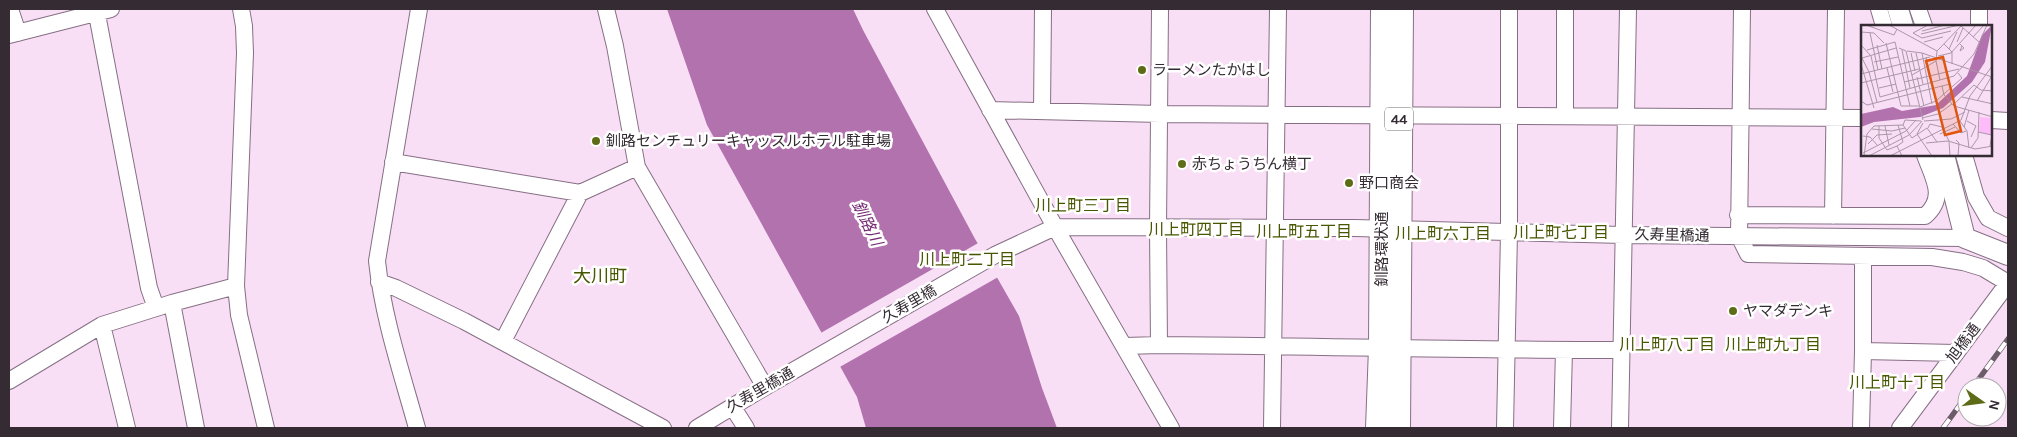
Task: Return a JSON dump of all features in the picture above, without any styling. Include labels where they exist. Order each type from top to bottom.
[{"type":"highway","name":"釧路環状通","points":[[1383,9],[1391,115]]},
{"type":"highway","name":"釧路環状通","points":[[1398,428],[1390,348],[1390,229],[1391,115],[1400,9]]},
{"type":"highway","name":"釧路環状通","points":[[1378,428],[1390,348]]},
{"type":"main road","points":[[1898,9],[1903,25]]},
{"type":"main road","points":[[1944,156],[1965,238],[2008,254]]},
{"type":"street","points":[[10,9],[13,34],[101,10],[149,288],[156,308]]},
{"type":"street","points":[[240,9],[244,26],[245,53],[236,286],[239,315],[266,428]]},
{"type":"street","points":[[417,428],[379,282],[376,261],[418,9]]},
{"type":"street","points":[[606,9],[615,46],[637,167],[765,387]]},
{"type":"street","points":[[935,9],[1055,227],[1171,428]]},
{"type":"street","points":[[1042,111],[1043,9]]},
{"type":"street","points":[[1159,344],[1160,9]]},
{"type":"street","points":[[1272,428],[1278,9]]},
{"type":"street","points":[[1505,428],[1509,232],[1509,9]]},
{"type":"street","points":[[1565,9],[1565,116]]},
{"type":"street","points":[[1620,428],[1628,9]]},
{"type":"street","points":[[1742,9],[1742,118],[1738,215],[1739,236],[1748,254],[1932,257],[1963,262],[1983,268],[2008,283]]},
{"type":"street","points":[[1832,216],[1836,9]]},
{"type":"street","points":[[1878,9],[1884,25]]},
{"type":"street","points":[[1918,9],[1924,25]]},
{"type":"street","points":[[1979,9],[1979,25]]},
{"type":"street","points":[[990,110],[1160,114],[1861,118]]},
{"type":"street","points":[[1992,120],[2008,121]]},
{"type":"street","points":[[1738,215],[1925,216],[1933,209],[1937,202],[1937,188],[1925,156]]},
{"type":"street","points":[[1964,156],[1976,197],[1988,218],[2008,228]]},
{"type":"street","points":[[393,162],[580,193],[637,167]]},
{"type":"street","points":[[503,341],[580,193]]},
{"type":"street","name":"久寿里橋通","points":[[995,255],[1055,227],[1390,229],[1739,236],[1965,238]]},
{"type":"street","name":"久寿里橋","points":[[823,354],[995,255]]},
{"type":"street","points":[[1860,428],[1863,351],[1863,256]]},
{"type":"street","points":[[379,282],[439,308],[663,428]]},
{"type":"street","name":"旭橋通","points":[[1900,428],[2008,283]]},
{"type":"street","points":[[9,381],[102,325],[172,303],[236,286]]},
{"type":"street","points":[[172,303],[196,428]]},
{"type":"street","points":[[102,325],[127,428]]},
{"type":"street","points":[[1125,346],[1159,344],[1506,350],[1622,350]]},
{"type":"street","points":[[1562,428],[1564,350]]},
{"type":"street","points":[[1863,351],[1956,353]]},
{"type":"street","name":"久寿里橋通","points":[[697,428],[823,354]]},
{"type":"street","points":[[732,406],[746,428]]},
{"type":"water","name":"釧路川","points":[[667,9],[853,9],[974,237],[1019,316],[1057,428],[866,428],[857,397],[707,125]]},
{"type":"pier","points":[[980,242],[1000,276],[838,368],[819,334]]},
{"type":"railway","points":[[1980,377],[2008,339]]},
{"type":"railway","points":[[1943,428],[1957,409]]},
{"type":"place","name":"ラーメンたかはし","points":[[1142,70]]},
{"type":"place","name":"釧路センチュリーキャッスルホテル駐車場","points":[[596,141]]},
{"type":"place","name":"赤ちょうちん横丁","points":[[1182,164]]},
{"type":"place","name":"野口商会","points":[[1349,183]]},
{"type":"place","name":"ヤマダデンキ","points":[[1733,311]]},
{"type":"district","name":"川上町三丁目","points":[[1083,205]]},
{"type":"district","name":"川上町四丁目","points":[[1196,229]]},
{"type":"district","name":"川上町五丁目","points":[[1304,231]]},
{"type":"district","name":"川上町七丁目","points":[[1561,232]]},
{"type":"district","name":"川上町六丁目","points":[[1443,233]]},
{"type":"district","name":"川上町二丁目","points":[[967,259]]},
{"type":"district","name":"大川町","points":[[600,276]]},
{"type":"district","name":"川上町八丁目","points":[[1667,344]]},
{"type":"district","name":"川上町九丁目","points":[[1773,344]]},
{"type":"district","name":"川上町十丁目","points":[[1897,382]]}]
